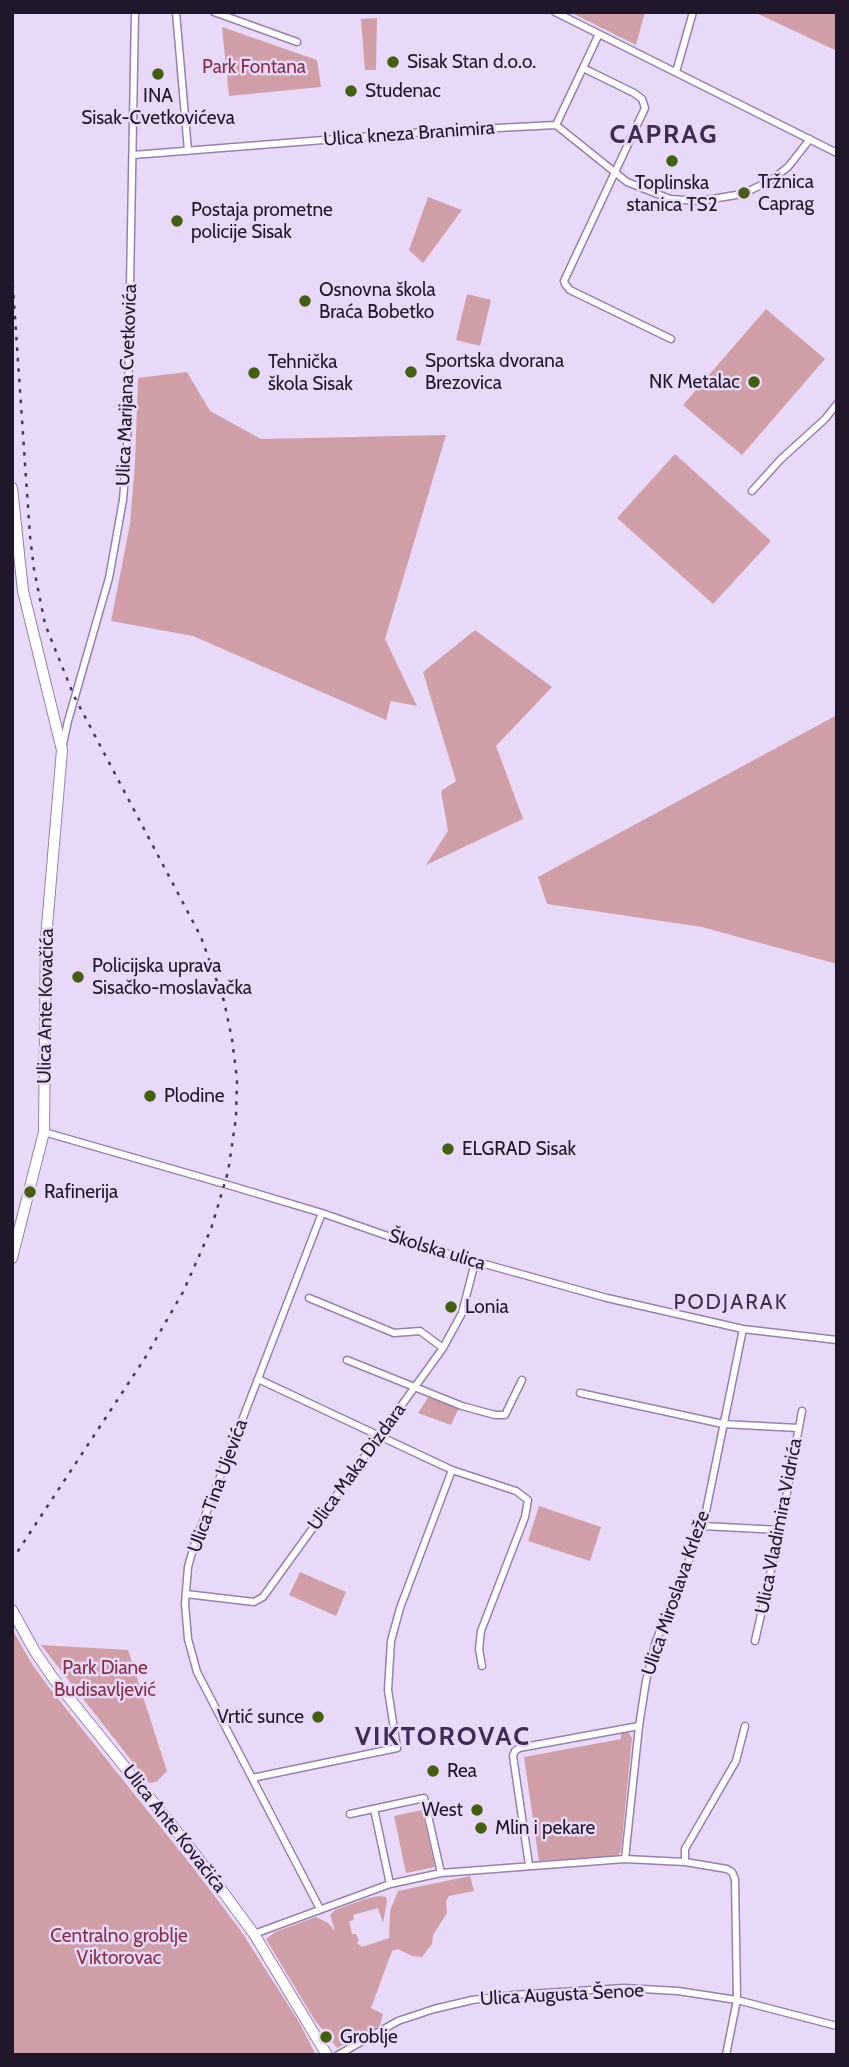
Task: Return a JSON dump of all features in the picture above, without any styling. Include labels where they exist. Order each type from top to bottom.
[{"type":"main road","name":"Ulica Ante Kovačića","points":[[12,488],[23,591],[62,750],[46,939],[44,1132],[12,1258]]},
{"type":"main road","name":"Ulica Ante Kovačića","points":[[12,1610],[53,1678],[195,1854],[254,1934],[327,2055]]},
{"type":"street","name":"Ulica Marijana Cvetkovića","points":[[62,750],[112,565],[123,500],[127,450],[135,12]]},
{"type":"street","points":[[176,12],[188,151]]},
{"type":"street","points":[[214,12],[298,42]]},
{"type":"street","points":[[555,12],[837,153]]},
{"type":"street","points":[[676,72],[693,12]]},
{"type":"street","points":[[599,34],[556,125],[614,173],[642,190],[670,199],[724,199],[751,190],[780,174],[794,161],[810,139]]},
{"type":"street","points":[[583,68],[634,93],[645,104],[564,281],[570,290],[671,339]]},
{"type":"street","name":"Ulica kneza Branimira","points":[[133,155],[438,131],[556,125]]},
{"type":"street","points":[[752,491],[837,404]]},
{"type":"street","name":"Školska ulica","points":[[44,1132],[322,1213],[402,1241],[630,1303],[743,1329],[837,1340]]},
{"type":"street","name":"Ulica Tina Ujevića","points":[[320,1909],[222,1724],[191,1656],[185,1604],[188,1567],[195,1542],[322,1213]]},
{"type":"street","name":"Ulica Maka Dizdara","points":[[186,1594],[259,1601],[443,1348],[462,1313],[475,1262]]},
{"type":"street","points":[[309,1298],[394,1333],[420,1331],[443,1348]]},
{"type":"street","name":"Ulica Miroslava Krleže","points":[[625,1859],[646,1681],[656,1641],[702,1527],[743,1329]]},
{"type":"street","points":[[347,1360],[462,1406],[495,1415],[505,1415],[522,1380]]},
{"type":"street","points":[[258,1379],[452,1470],[516,1491],[528,1500],[525,1517],[481,1631],[479,1649],[482,1666]]},
{"type":"street","points":[[580,1393],[723,1424],[798,1428]]},
{"type":"street","name":"Ulica Vladimira Vidrića","points":[[755,1641],[780,1530],[802,1411]]},
{"type":"street","points":[[252,1778],[397,1748],[388,1690],[391,1641],[400,1608],[452,1470]]},
{"type":"street","points":[[702,1527],[780,1530]]},
{"type":"street","points":[[529,1865],[513,1756],[515,1751],[519,1748],[639,1726]]},
{"type":"street","points":[[685,1862],[685,1849],[736,1761],[745,1726]]},
{"type":"street","points":[[350,1814],[424,1798],[440,1873]]},
{"type":"street","points":[[374,1809],[390,1884]]},
{"type":"street","points":[[254,1934],[390,1884],[440,1873],[625,1859],[685,1862],[727,1869],[733,1872],[735,1879],[737,2000],[726,2055]]},
{"type":"street","name":"Ulica Augusta Šenoe","points":[[338,2055],[398,2021],[434,2008],[482,1999],[624,1988],[678,1991],[737,2000],[837,2026]]},
{"type":"green space","points":[[570,12],[645,12],[636,45]]},
{"type":"green space","points":[[754,12],[837,12],[837,51]]},
{"type":"green space","points":[[377,18],[376,70],[365,70],[361,19]]},
{"type":"green space","name":"Park Fontana","points":[[222,27],[317,60],[321,87],[229,96]]},
{"type":"green space","points":[[428,197],[462,210],[423,263],[409,250]]},
{"type":"green space","points":[[467,294],[491,300],[480,346],[456,340]]},
{"type":"green space","name":"NK Metalac","points":[[766,309],[825,359],[742,455],[683,405]]},
{"type":"green space","points":[[187,372],[210,411],[261,439],[446,435],[385,639],[417,706],[391,701],[386,720],[193,636],[111,621],[130,524],[138,378]]},
{"type":"green space","points":[[675,454],[771,541],[713,604],[617,518]]},
{"type":"green space","points":[[475,630],[552,687],[496,746],[523,819],[426,865],[448,831],[441,791],[456,781],[423,672]]},
{"type":"green space","points":[[837,715],[837,964],[702,927],[547,904],[538,877]]},
{"type":"green space","points":[[429,1396],[459,1408],[451,1425],[418,1413]]},
{"type":"green space","points":[[539,1506],[601,1527],[590,1561],[528,1541]]},
{"type":"green space","points":[[300,1572],[346,1592],[336,1616],[289,1595]]},
{"type":"green space","name":"Centralno groblje Viktorovac","points":[[12,1629],[47,1685],[241,1931],[299,2022],[316,2055],[12,2055]]},
{"type":"green space","name":"Park Diane Budisavljević","points":[[41,1645],[128,1650],[167,1771],[156,1782],[149,1783]]},
{"type":"green space","points":[[628,1732],[632,1738],[621,1850],[618,1856],[539,1861],[524,1757],[621,1739],[621,1733]]},
{"type":"green space","points":[[422,1810],[435,1867],[406,1873],[394,1816]]},
{"type":"green space","points":[[470,1876],[474,1891],[449,1896],[446,1901],[447,1913],[433,1935],[432,1944],[422,1957],[412,1956],[398,1949],[392,1951],[371,2008],[383,2014],[380,2026],[337,2048],[314,2019],[266,1939],[275,1932],[316,1917],[328,1923],[335,1931],[330,1915],[335,1910],[365,1899],[386,1897],[383,1923],[378,1908],[353,1915],[354,1920],[349,1921],[352,1934],[356,1934],[359,1940],[357,1943],[362,1947],[389,1938],[390,1911],[398,1891]]},
{"type":"railway","points":[[12,274],[30,536],[45,624],[74,696],[201,937],[224,1001],[237,1079],[236,1118],[228,1172],[211,1229],[183,1292],[145,1358],[16,1554]]},
{"type":"place","name":"Sisak Stan d.o.o.","points":[[393,62]]},
{"type":"place","name":"INA Sisak-Cvetkovićeva","points":[[158,74]]},
{"type":"place","name":"Studenac","points":[[351,91]]},
{"type":"place","name":"Toplinska stanica TS2","points":[[672,161]]},
{"type":"place","name":"Tržnica Caprag","points":[[744,193]]},
{"type":"place","name":"Postaja prometne policije Sisak","points":[[177,221]]},
{"type":"place","name":"Osnovna škola Braća Bobetko","points":[[305,301]]},
{"type":"place","name":"Sportska dvorana Brezovica","points":[[411,372]]},
{"type":"place","name":"Tehnička škola Sisak","points":[[254,373]]},
{"type":"place","name":"NK Metalac","points":[[754,382]]},
{"type":"place","name":"Policijska uprava Sisačko-moslavačka","points":[[78,977]]},
{"type":"place","name":"Plodine","points":[[150,1096]]},
{"type":"place","name":"ELGRAD Sisak","points":[[448,1149]]},
{"type":"place","name":"Rafinerija","points":[[30,1192]]},
{"type":"place","name":"Lonia","points":[[451,1307]]},
{"type":"place","name":"Vrtić sunce","points":[[318,1717]]},
{"type":"place","name":"Rea","points":[[433,1771]]},
{"type":"place","name":"West","points":[[477,1810]]},
{"type":"place","name":"Mlin i pekare","points":[[481,1828]]},
{"type":"place","name":"Groblje","points":[[326,2037]]},
{"type":"district","name":"CAPRAG","points":[[664,135]]},
{"type":"district","name":"PODJARAK","points":[[731,1303]]},
{"type":"district","name":"VIKTOROVAC","points":[[443,1737]]}]
